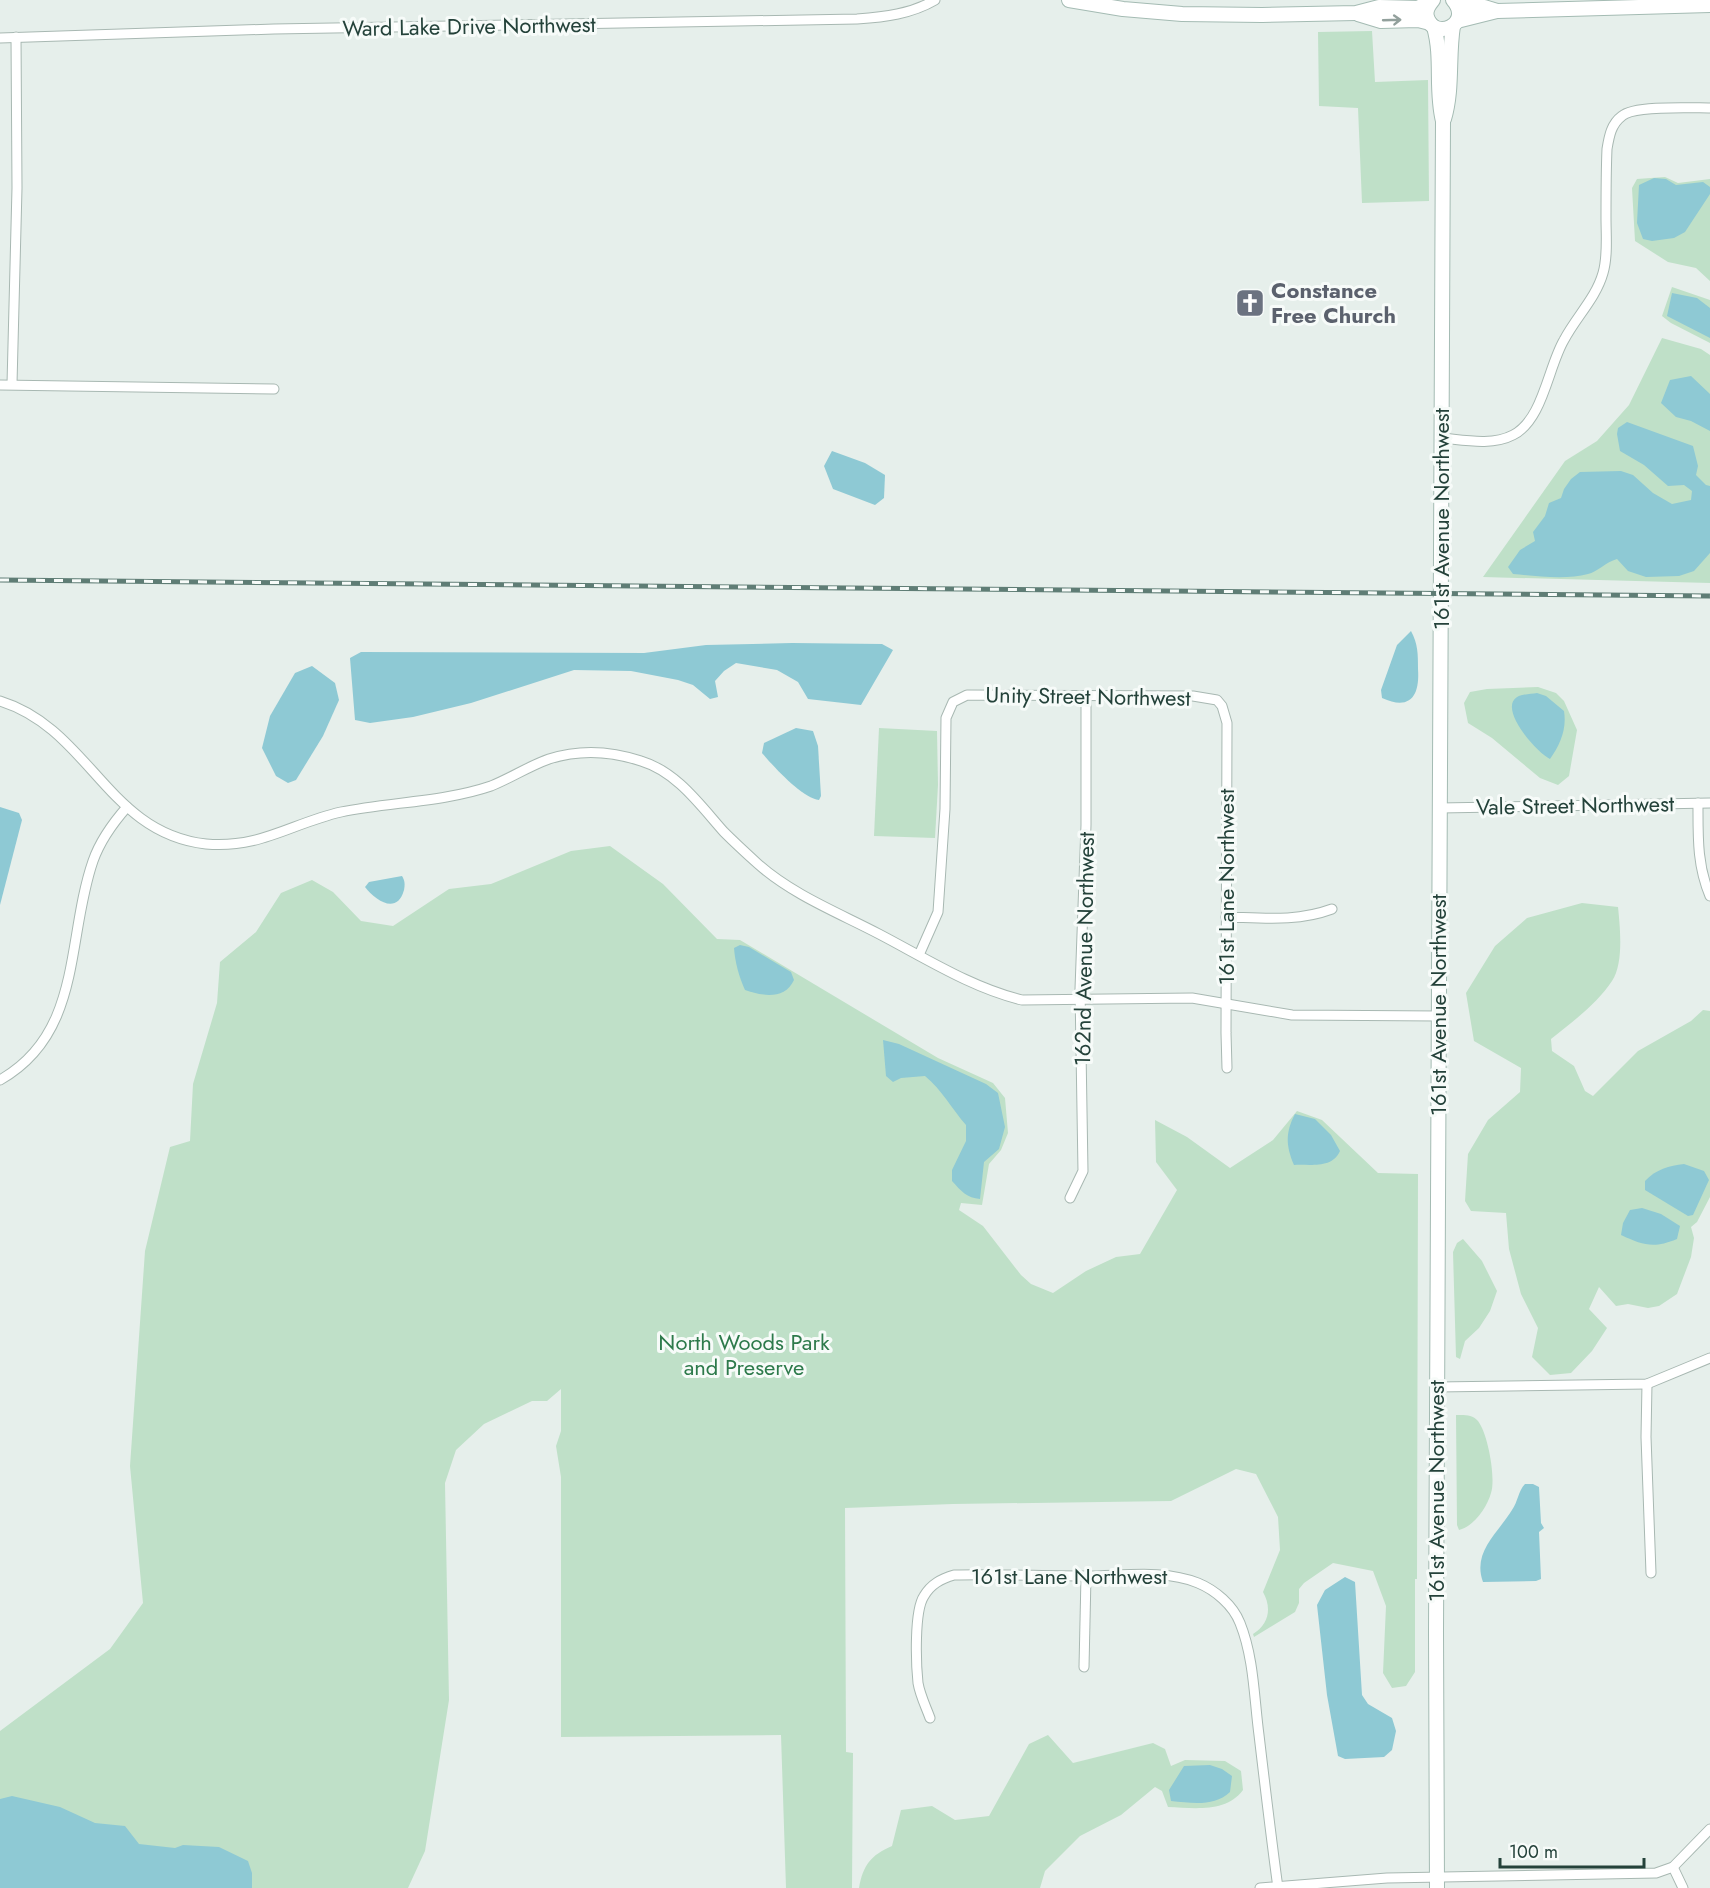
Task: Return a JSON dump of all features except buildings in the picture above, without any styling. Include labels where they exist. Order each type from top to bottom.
[{"type":"main road","points":[[1069,0],[1123,9],[1182,15],[1356,13],[1379,7],[1418,8],[1432,1]]},
{"type":"main road","name":"161st Avenue Northwest","points":[[1432,1],[1426,12],[1439,43],[1439,106],[1443,121],[1438,1016],[1437,1883]]},
{"type":"main road","points":[[1454,1],[1497,12]]},
{"type":"main road","name":"161st Avenue Northwest","points":[[1443,121],[1449,102],[1450,44],[1459,10],[1454,1]]},
{"type":"main road","points":[[1356,13],[1381,21],[1418,20],[1444,30],[1455,24],[1497,12],[1710,5]]},
{"type":"street","name":"Ward Lake Drive Northwest","points":[[0,38],[274,29],[857,19],[898,14],[935,0]]},
{"type":"street","points":[[12,384],[17,188],[16,37]]},
{"type":"street","points":[[1441,438],[1501,440],[1524,427],[1539,402],[1563,340],[1596,291],[1603,272],[1606,240],[1607,149],[1610,134],[1616,122],[1624,113],[1641,110],[1710,108]]},
{"type":"street","points":[[0,385],[274,389]]},
{"type":"street","name":"Unity Street Northwest","points":[[919,955],[938,912],[945,809],[946,718],[953,702],[967,695],[1193,696],[1217,700],[1222,706]]},
{"type":"street","name":"162nd Avenue Northwest","points":[[1070,1198],[1083,1171],[1081,1001],[1086,825],[1086,697]]},
{"type":"street","points":[[0,701],[29,713],[52,728],[127,807],[155,828],[180,839],[207,844],[234,844],[274,836],[339,813],[457,794],[490,786],[551,759],[583,752],[614,753],[645,762],[671,777],[699,802],[726,834],[760,867],[799,892],[968,980],[1009,997],[1022,1000],[1081,1001],[1192,999],[1292,1015],[1438,1016]]},
{"type":"street","name":"161st Lane Northwest","points":[[1222,706],[1227,723],[1227,1068]]},
{"type":"street","points":[[1698,803],[1702,876],[1710,896]]},
{"type":"street","name":"Vale Street Northwest","points":[[1440,808],[1710,803]]},
{"type":"street","points":[[0,1080],[18,1068],[37,1050],[52,1028],[63,1003],[93,860],[105,835],[127,807]]},
{"type":"street","points":[[1226,917],[1296,918],[1313,916],[1332,909]]},
{"type":"street","points":[[1437,1387],[1647,1384],[1710,1358]]},
{"type":"street","points":[[1647,1384],[1646,1437],[1651,1573]]},
{"type":"street","name":"161st Lane Northwest","points":[[930,1718],[918,1685],[919,1606],[924,1595],[942,1578],[954,1575],[1169,1576],[1187,1579],[1213,1591],[1230,1606],[1240,1621],[1250,1653],[1278,1887]]},
{"type":"street","points":[[1084,1667],[1086,1576]]},
{"type":"street","points":[[1260,1888],[1345,1880],[1437,1883],[1550,1876],[1656,1873],[1673,1867],[1710,1828]]},
{"type":"street","points":[[1673,1867],[1683,1888]]},
{"type":"street","points":[[1550,1876],[1550,1888]]},
{"type":"green space","points":[[1372,31],[1375,82],[1428,80],[1429,201],[1362,203],[1358,108],[1319,106],[1318,32]]},
{"type":"green space","points":[[1665,177],[1678,183],[1710,179],[1710,281],[1696,268],[1668,262],[1635,241],[1632,188],[1637,179]]},
{"type":"green space","points":[[1672,287],[1710,300],[1710,343],[1662,316]]},
{"type":"green space","points":[[1662,338],[1701,349],[1710,355],[1710,583],[1483,577],[1565,461],[1597,441],[1629,405]]},
{"type":"green space","points":[[1538,687],[1556,693],[1564,701],[1577,730],[1569,776],[1558,785],[1540,778],[1492,738],[1468,723],[1464,703],[1470,692]]},
{"type":"green space","points":[[879,728],[937,731],[938,785],[935,838],[874,836]]},
{"type":"green space","name":"North Woods Park and Preserve","points":[[610,846],[663,884],[717,939],[740,940],[938,1058],[993,1083],[1005,1098],[1008,1133],[1001,1150],[989,1164],[982,1205],[961,1203],[959,1210],[983,1226],[1021,1275],[1031,1284],[1053,1293],[1086,1271],[1116,1257],[1140,1254],[1177,1190],[1156,1162],[1155,1120],[1187,1137],[1230,1168],[1273,1140],[1297,1111],[1322,1120],[1378,1173],[1418,1174],[1415,1672],[1406,1686],[1392,1688],[1383,1673],[1386,1606],[1373,1571],[1333,1563],[1299,1589],[1299,1603],[1295,1612],[1254,1637],[1253,1634],[1266,1621],[1268,1610],[1263,1592],[1280,1550],[1278,1517],[1256,1474],[1236,1469],[1171,1501],[845,1508],[846,1752],[853,1753],[852,1888],[786,1888],[781,1735],[561,1737],[561,1477],[556,1446],[561,1431],[561,1389],[547,1401],[532,1401],[484,1424],[456,1450],[445,1483],[449,1700],[425,1851],[408,1888],[0,1888],[0,1731],[110,1649],[143,1603],[130,1466],[145,1251],[170,1147],[190,1141],[193,1084],[217,1003],[220,962],[256,932],[281,893],[312,880],[333,892],[361,921],[393,926],[449,889],[491,884],[571,851]]},
{"type":"green space","points":[[1582,903],[1618,907],[1620,955],[1618,965],[1612,981],[1599,997],[1551,1039],[1552,1051],[1574,1066],[1585,1091],[1593,1096],[1638,1051],[1691,1021],[1703,1010],[1710,1011],[1710,1197],[1697,1222],[1691,1227],[1694,1238],[1691,1257],[1677,1294],[1659,1306],[1648,1308],[1628,1304],[1616,1306],[1599,1287],[1589,1309],[1607,1328],[1592,1351],[1571,1373],[1550,1375],[1532,1357],[1538,1328],[1521,1294],[1509,1249],[1506,1213],[1471,1211],[1465,1201],[1468,1154],[1488,1120],[1520,1092],[1521,1068],[1474,1041],[1466,993],[1495,946],[1527,918]]},
{"type":"green space","points":[[1463,1239],[1482,1261],[1497,1291],[1490,1311],[1479,1328],[1465,1341],[1460,1359],[1456,1357],[1453,1252],[1457,1243]]},
{"type":"green space","points":[[1456,1415],[1471,1416],[1478,1421],[1485,1436],[1492,1467],[1491,1493],[1483,1511],[1469,1525],[1459,1530],[1457,1525]]},
{"type":"green space","points":[[1048,1735],[1073,1763],[1153,1743],[1165,1749],[1171,1766],[1185,1760],[1225,1761],[1241,1771],[1243,1790],[1236,1797],[1219,1806],[1188,1808],[1168,1807],[1162,1791],[1155,1787],[1121,1815],[1080,1836],[1045,1871],[1040,1888],[859,1888],[869,1862],[873,1857],[892,1846],[901,1810],[932,1806],[955,1820],[989,1816],[1029,1744]]},
{"type":"water","points":[[1654,178],[1666,179],[1676,185],[1703,182],[1710,187],[1710,194],[1685,232],[1674,238],[1652,241],[1643,239],[1637,223],[1639,185]]},
{"type":"water","points":[[1672,293],[1697,298],[1710,308],[1710,338],[1667,316]]},
{"type":"water","points":[[1691,376],[1710,394],[1710,431],[1691,421],[1676,417],[1661,403],[1670,380]]},
{"type":"water","points":[[1627,422],[1693,446],[1698,466],[1696,475],[1710,486],[1710,553],[1694,571],[1679,576],[1646,577],[1628,571],[1617,559],[1591,573],[1579,576],[1551,577],[1513,574],[1508,567],[1520,550],[1535,541],[1533,532],[1545,516],[1549,503],[1561,498],[1571,479],[1580,472],[1621,471],[1633,475],[1653,493],[1672,504],[1691,500],[1692,491],[1684,485],[1668,486],[1644,465],[1620,451],[1618,428]]},
{"type":"water","points":[[832,451],[865,463],[885,475],[884,498],[875,505],[833,489],[824,466]]},
{"type":"water","points":[[1411,631],[1418,654],[1417,687],[1415,693],[1406,702],[1392,702],[1382,698],[1381,690],[1397,645]]},
{"type":"water","points":[[882,644],[893,650],[861,705],[808,699],[798,682],[777,670],[736,663],[715,681],[718,697],[710,699],[693,685],[678,680],[631,671],[574,670],[471,703],[413,717],[370,723],[355,720],[350,658],[361,652],[644,653],[706,645]]},
{"type":"water","points":[[312,666],[335,683],[339,700],[323,736],[296,780],[288,783],[276,776],[262,748],[270,716],[295,673]]},
{"type":"water","points":[[1537,693],[1546,696],[1564,711],[1562,736],[1550,759],[1529,740],[1512,711],[1512,703],[1517,697]]},
{"type":"water","points":[[796,728],[813,731],[818,746],[821,796],[819,800],[796,788],[762,753],[764,743]]},
{"type":"water","points":[[0,807],[19,813],[22,820],[0,905]]},
{"type":"water","points":[[402,876],[404,890],[401,898],[391,904],[380,901],[365,887],[369,882]]},
{"type":"water","points":[[740,945],[749,947],[791,972],[794,980],[790,986],[779,994],[772,995],[745,990],[734,948]]},
{"type":"water","points":[[883,1040],[899,1044],[986,1084],[998,1093],[1005,1127],[999,1149],[984,1162],[980,1199],[968,1196],[952,1181],[952,1170],[966,1141],[966,1125],[942,1093],[925,1076],[901,1078],[893,1082],[886,1076]]},
{"type":"water","points":[[1295,1114],[1315,1119],[1331,1135],[1340,1151],[1332,1161],[1294,1165],[1289,1152],[1288,1140]]},
{"type":"water","points":[[1684,1164],[1704,1171],[1709,1180],[1693,1215],[1688,1216],[1645,1190],[1645,1181],[1658,1171]]},
{"type":"water","points":[[1642,1208],[1661,1214],[1680,1226],[1677,1239],[1655,1245],[1621,1235],[1623,1223],[1630,1210]]},
{"type":"water","points":[[1525,1484],[1539,1487],[1541,1523],[1544,1528],[1539,1532],[1541,1579],[1483,1582],[1481,1561],[1484,1552],[1514,1507]]},
{"type":"water","points":[[1345,1577],[1355,1582],[1362,1695],[1368,1704],[1392,1718],[1396,1731],[1392,1750],[1384,1757],[1345,1759],[1338,1756],[1327,1695],[1317,1605],[1325,1590]]},
{"type":"water","points":[[1210,1765],[1232,1776],[1230,1792],[1210,1802],[1171,1801],[1169,1790],[1184,1766]]},
{"type":"water","points":[[12,1796],[60,1807],[95,1823],[125,1826],[139,1844],[175,1848],[183,1845],[219,1847],[248,1861],[252,1873],[252,1888],[0,1888],[0,1799]]},
{"type":"railway","points":[[0,580],[1710,596]]},
{"type":"place","name":"Constance Free Church","points":[[1250,303]]}]
